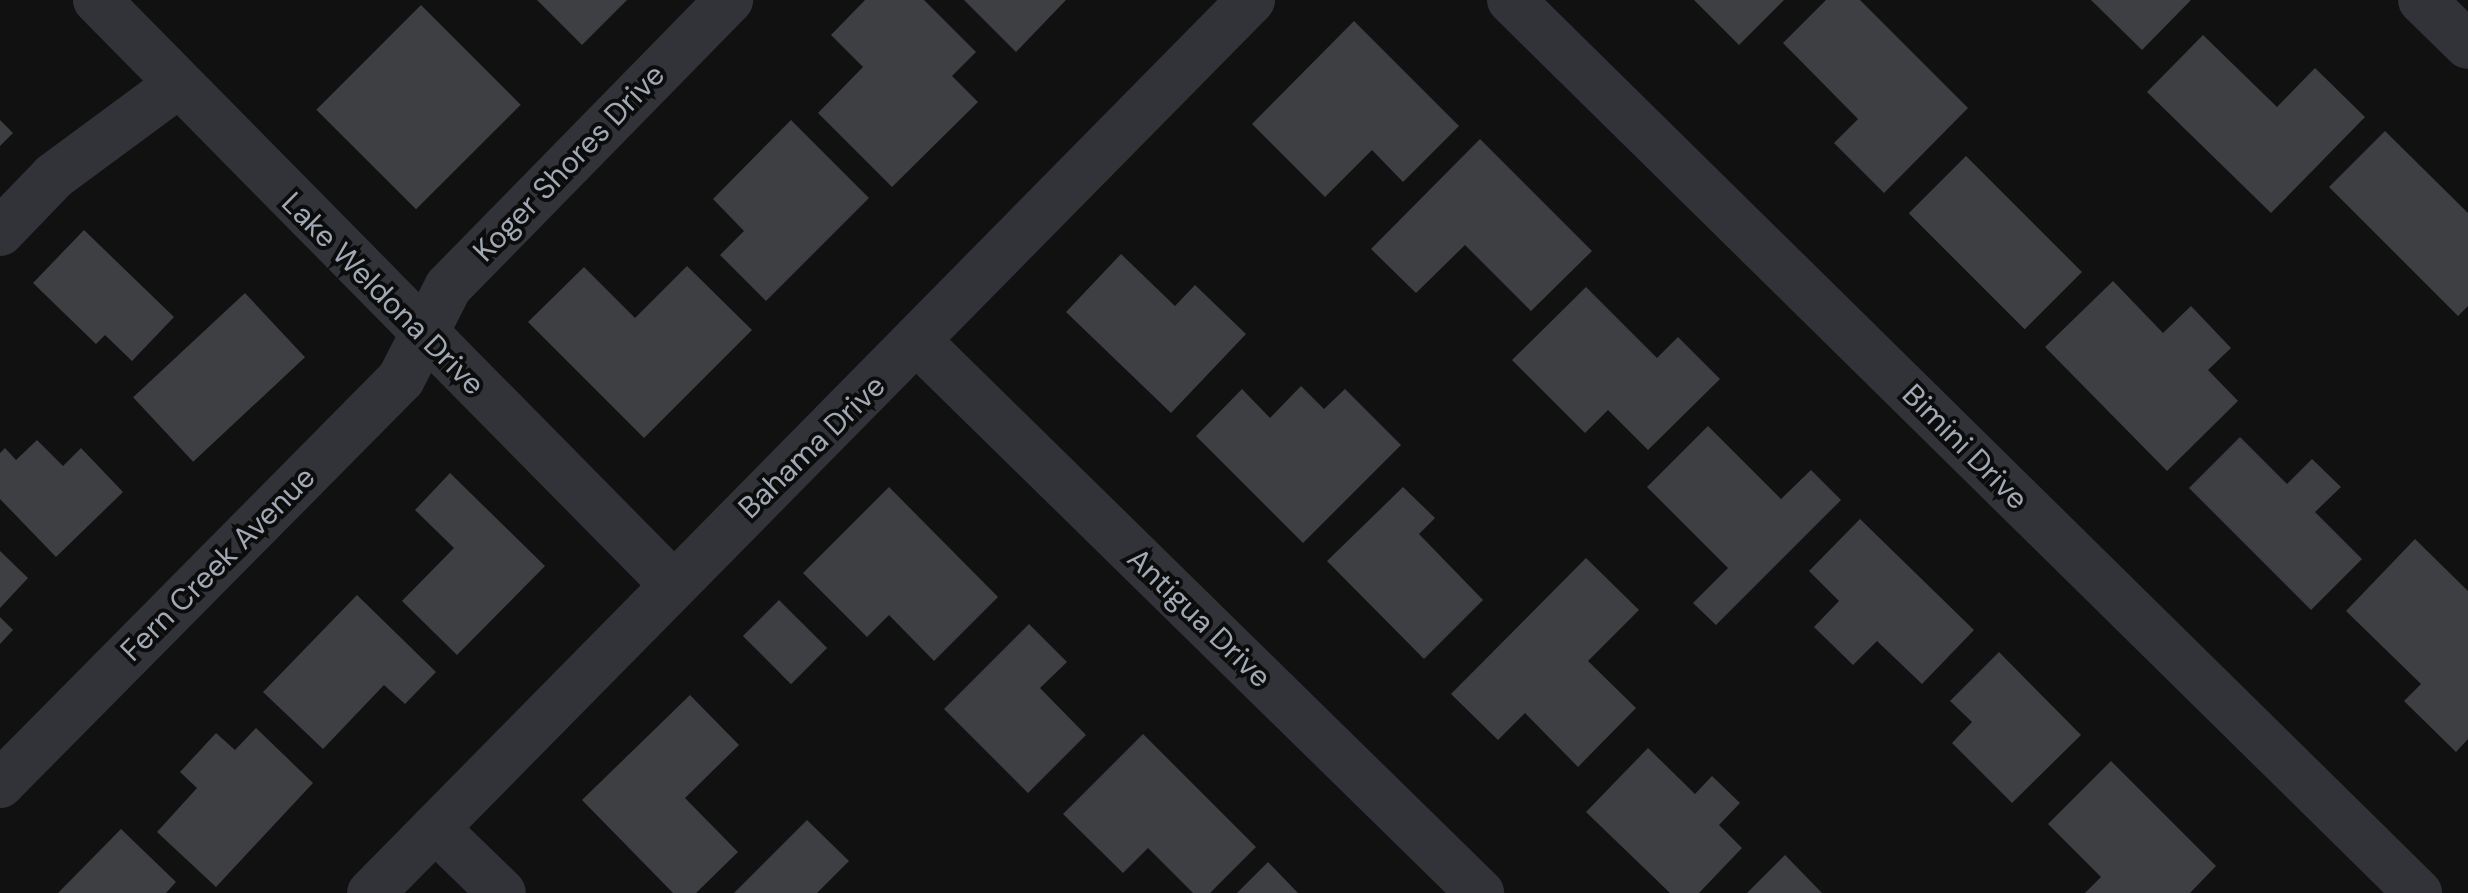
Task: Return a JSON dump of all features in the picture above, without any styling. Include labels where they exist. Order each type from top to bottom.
[{"type":"street","name":"Lake Weldona Drive","points":[[97,0],[176,86],[673,584]]},
{"type":"street","name":"Koger Shores Drive","points":[[422,335],[448,286],[729,0]]},
{"type":"street","name":"Bahama Drive","points":[[372,893],[1252,0]]},
{"type":"street","name":"Bimini Drive","points":[[1511,0],[2418,893]]},
{"type":"street","points":[[2422,0],[2468,45]]},
{"type":"street","points":[[0,232],[54,176],[176,86]]},
{"type":"street","name":"Fern Creek Avenue","points":[[0,784],[401,379],[422,335]]},
{"type":"street","name":"Antigua Drive","points":[[919,342],[1480,893]]},
{"type":"street","points":[[435,828],[502,893]]},
{"type":"building","points":[[537,0],[627,0],[582,45]]},
{"type":"building","points":[[865,0],[924,0],[976,52],[952,76],[978,102],[892,187],[818,113],[863,67],[831,35]]},
{"type":"building","points":[[964,0],[1066,0],[1016,52]]},
{"type":"building","points":[[1694,0],[1784,0],[1739,45]]},
{"type":"building","points":[[1826,0],[1860,0],[1968,108],[1884,193],[1834,143],[1858,119],[1783,43]]},
{"type":"building","points":[[2091,0],[2191,0],[2142,50]]},
{"type":"building","points":[[421,5],[521,105],[416,209],[316,110]]},
{"type":"building","points":[[1354,21],[1459,126],[1403,182],[1372,150],[1325,197],[1252,124]]},
{"type":"building","points":[[2203,35],[2277,107],[2315,68],[2365,117],[2271,213],[2147,92]]},
{"type":"building","points":[[0,120],[13,133],[0,146]]},
{"type":"building","points":[[791,120],[869,198],[766,301],[720,255],[744,231],[713,199]]},
{"type":"building","points":[[2385,131],[2468,213],[2468,306],[2458,316],[2329,187]]},
{"type":"building","points":[[1480,139],[1592,251],[1531,311],[1465,245],[1416,293],[1371,249]]},
{"type":"building","points":[[1966,156],[2082,272],[2025,329],[1909,213]]},
{"type":"building","points":[[84,230],[174,317],[132,361],[105,335],[96,344],[33,283]]},
{"type":"building","points":[[1121,254],[1175,306],[1195,285],[1246,334],[1171,413],[1066,312]]},
{"type":"building","points":[[687,266],[752,330],[644,438],[528,322],[584,267],[635,318]]},
{"type":"building","points":[[2113,281],[2163,333],[2191,306],[2231,348],[2208,370],[2238,401],[2167,471],[2045,347]]},
{"type":"building","points":[[1586,287],[1657,358],[1678,337],[1720,379],[1648,450],[1608,410],[1585,433],[1512,360]]},
{"type":"building","points":[[245,293],[305,357],[193,462],[133,397]]},
{"type":"building","points":[[1301,386],[1324,409],[1345,389],[1401,445],[1303,543],[1196,436],[1242,389],[1270,418]]},
{"type":"building","points":[[1708,426],[1781,499],[1811,470],[1841,500],[1716,625],[1693,603],[1728,568],[1647,487]]},
{"type":"building","points":[[2240,437],[2287,484],[2312,459],[2341,487],[2315,512],[2362,559],[2311,610],[2189,488]]},
{"type":"building","points":[[37,440],[63,466],[81,448],[123,492],[56,557],[0,499],[0,453],[5,448],[16,460]]},
{"type":"building","points":[[450,473],[545,566],[457,655],[402,601],[454,548],[415,510]]},
{"type":"building","points":[[889,487],[998,597],[934,661],[889,615],[867,637],[803,573]]},
{"type":"building","points":[[1403,487],[1435,518],[1419,534],[1483,600],[1424,659],[1327,561]]},
{"type":"building","points":[[1860,519],[1974,630],[1922,684],[1877,641],[1853,665],[1814,627],[1839,601],[1809,571]]},
{"type":"building","points":[[2415,539],[2468,591],[2468,739],[2456,752],[2404,701],[2421,684],[2346,611]]},
{"type":"building","points":[[0,551],[28,578],[0,608]]},
{"type":"building","points":[[1586,558],[1639,610],[1588,661],[1636,708],[1578,767],[1525,713],[1498,740],[1451,694]]},
{"type":"building","points":[[357,595],[436,672],[405,704],[384,685],[323,749],[263,692]]},
{"type":"building","points":[[779,600],[827,648],[791,684],[743,636]]},
{"type":"building","points":[[0,617],[13,630],[0,644]]},
{"type":"building","points":[[1029,624],[1067,662],[1040,688],[1086,735],[1028,793],[944,709]]},
{"type":"building","points":[[1999,652],[2081,735],[2012,803],[1952,743],[1972,722],[1950,701]]},
{"type":"building","points":[[690,695],[739,745],[685,798],[738,852],[696,893],[673,893],[582,800]]},
{"type":"building","points":[[256,728],[313,783],[216,887],[157,832],[197,788],[180,772],[216,733],[235,750]]},
{"type":"building","points":[[1143,734],[1256,847],[1210,893],[1193,893],[1148,848],[1123,873],[1063,814]]},
{"type":"building","points":[[1648,748],[1695,794],[1712,776],[1740,803],[1719,825],[1742,848],[1699,893],[1670,893],[1586,812]]},
{"type":"building","points":[[2111,761],[2216,866],[2190,893],[2085,893],[2101,877],[2048,824]]},
{"type":"building","points":[[807,820],[849,861],[817,893],[734,893]]},
{"type":"building","points":[[121,829],[176,882],[166,893],[58,893]]},
{"type":"building","points":[[1785,855],[1822,893],[1747,893]]},
{"type":"building","points":[[1268,862],[1298,893],[1237,893]]}]
